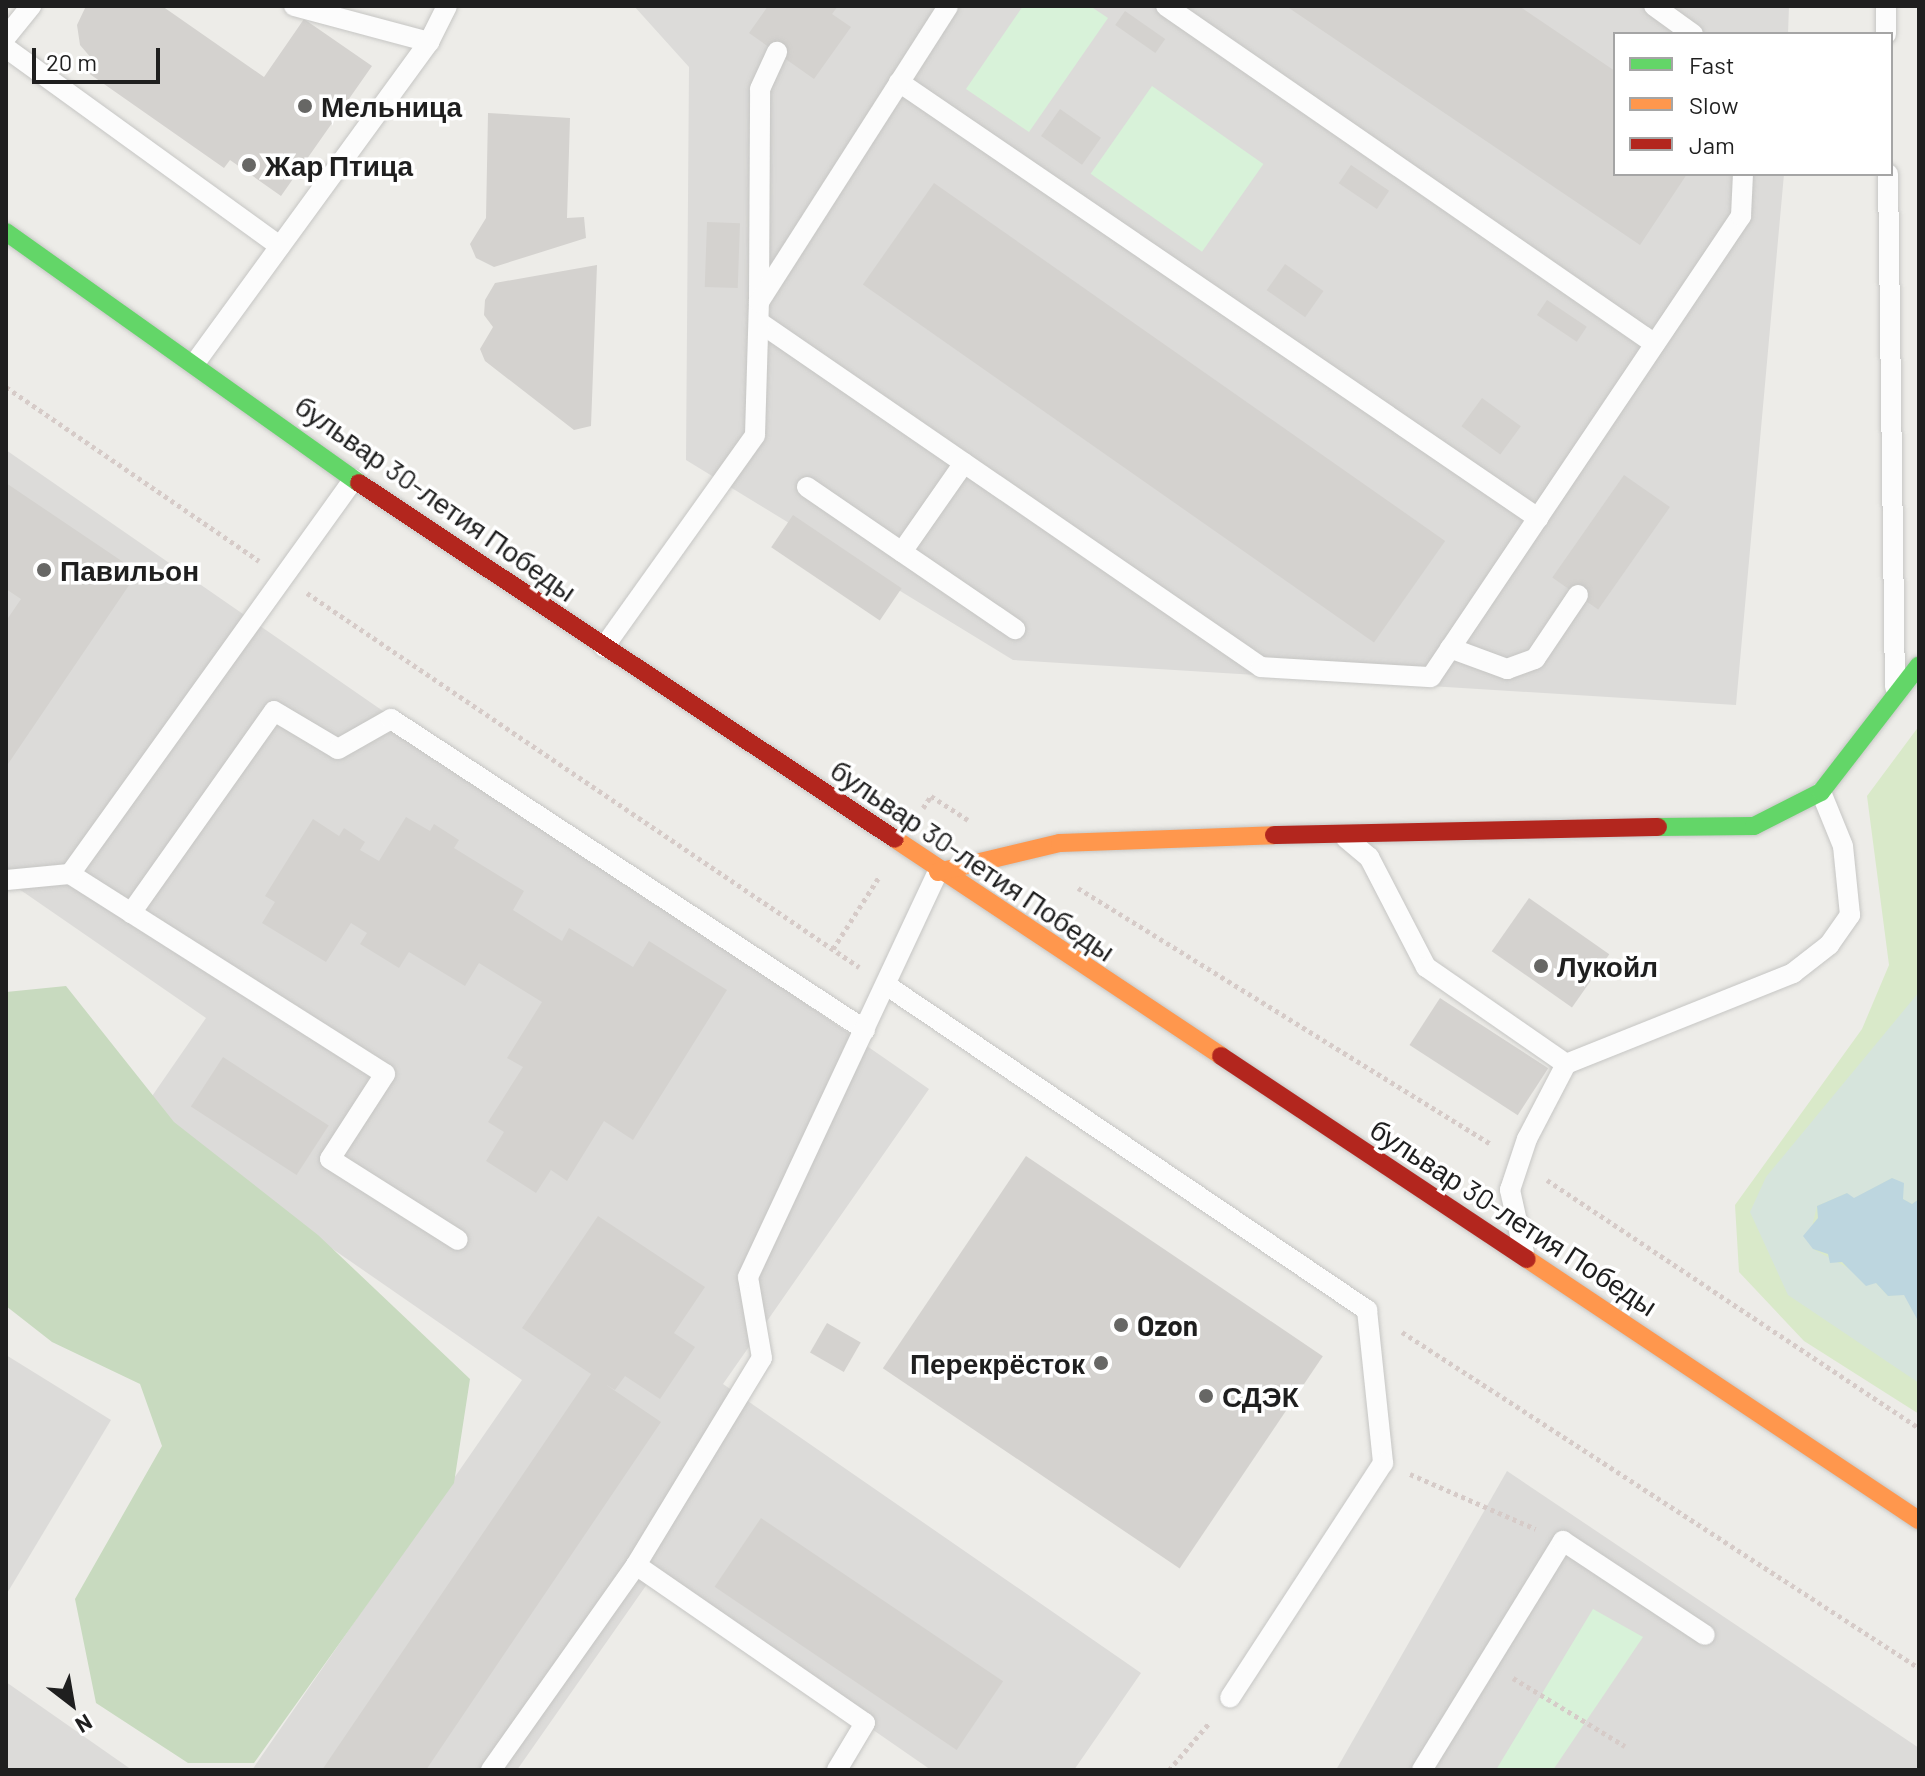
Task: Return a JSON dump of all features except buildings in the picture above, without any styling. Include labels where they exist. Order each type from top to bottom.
[{"type":"main road","name":"бульвар 30-летия Победы","points":[[6,232],[195,363],[354,479],[938,872],[1919,1520]]},
{"type":"main road","points":[[938,872],[1060,843],[1338,832],[1754,826],[1821,792],[1919,665]]},
{"type":"lane","points":[[6,37],[31,6]]},
{"type":"lane","points":[[294,6],[429,42]]},
{"type":"lane","points":[[195,363],[429,42],[447,6]]},
{"type":"lane","points":[[759,312],[948,6]]},
{"type":"lane","points":[[1166,6],[1655,344]]},
{"type":"lane","points":[[1654,6],[1690,32]]},
{"type":"lane","points":[[1886,6],[1886,32]]},
{"type":"lane","points":[[6,48],[280,246]]},
{"type":"lane","points":[[604,647],[755,435],[760,89],[777,52]]},
{"type":"lane","points":[[899,82],[1538,518]]},
{"type":"lane","points":[[759,312],[964,463],[1261,667],[1431,677],[1741,216],[1743,176]]},
{"type":"lane","points":[[1888,176],[1895,699]]},
{"type":"lane","points":[[902,552],[964,463]]},
{"type":"lane","points":[[70,874],[354,479]]},
{"type":"lane","points":[[807,487],[1015,629]]},
{"type":"lane","points":[[1450,648],[1507,669],[1535,659],[1578,595]]},
{"type":"lane","points":[[131,913],[274,711],[338,749],[391,719],[865,1030]]},
{"type":"lane","points":[[1525,1257],[1510,1190],[1519,1162],[1566,1064],[1793,973],[1829,945],[1850,915],[1849,878],[1843,846],[1821,792]]},
{"type":"lane","points":[[1338,832],[1369,857],[1426,967],[1566,1064]]},
{"type":"lane","points":[[491,1770],[636,1565],[762,1358],[748,1277],[938,872]]},
{"type":"lane","points":[[6,880],[70,874],[385,1074],[330,1159],[458,1240]]},
{"type":"lane","points":[[886,985],[1367,1310],[1383,1463],[1230,1698]]},
{"type":"lane","points":[[1422,1770],[1563,1541],[1705,1635]]},
{"type":"lane","points":[[636,1565],[865,1723],[837,1770]]},
{"type":"path","points":[[6,387],[886,985]]},
{"type":"path","points":[[833,949],[931,796],[1021,853]]},
{"type":"path","points":[[1075,886],[1519,1162],[1919,1428]]},
{"type":"path","points":[[1367,1310],[1919,1668]]},
{"type":"path","points":[[1383,1463],[1563,1541]]},
{"type":"path","points":[[1488,1662],[1625,1746]]},
{"type":"path","points":[[1169,1770],[1230,1698]]},
{"type":"shaded area","points":[[634,6],[1789,6],[1788,32],[1613,32],[1613,176],[1784,176],[1736,705],[1013,660],[686,460],[689,67]]},
{"type":"shaded area","points":[[6,450],[929,1089],[723,1384],[1141,1673],[1074,1770],[931,1770],[652,1577],[517,1770],[252,1770],[522,1380],[139,1115],[206,1018],[6,880]]},
{"type":"shaded area","points":[[1919,992],[1919,1199],[1912,1204],[1903,1199],[1892,1178],[1853,1199],[1847,1193],[1817,1206],[1812,1227],[1813,1249],[1876,1283],[1888,1296],[1904,1294],[1919,1318],[1919,1383],[1788,1295],[1750,1212],[1766,1177]]},
{"type":"shaded area","points":[[6,1355],[111,1420],[6,1595]]},
{"type":"shaded area","points":[[1507,1471],[1919,1748],[1919,1770],[1336,1770]]},
{"type":"shaded area","points":[[6,1682],[132,1770],[6,1770]]},
{"type":"green space","points":[[1023,6],[1090,6],[1108,18],[1029,132],[966,89]]},
{"type":"green space","points":[[1152,86],[1263,164],[1202,252],[1091,174]]},
{"type":"green space","points":[[1919,726],[1919,1414],[1804,1341],[1739,1272],[1735,1205],[1862,1029],[1889,965],[1867,796]]},
{"type":"green space","points":[[66,986],[174,1122],[318,1235],[470,1379],[454,1483],[254,1763],[188,1763],[96,1703],[75,1599],[162,1446],[140,1384],[52,1342],[6,1306],[6,992]]},
{"type":"green space","points":[[1593,1609],[1643,1637],[1553,1770],[1496,1770]]},
{"type":"water","points":[[1892,1178],[1904,1183],[1903,1199],[1912,1204],[1919,1199],[1917,1319],[1904,1295],[1888,1296],[1876,1283],[1866,1286],[1842,1262],[1830,1263],[1828,1254],[1813,1249],[1803,1236],[1818,1218],[1817,1206],[1847,1193],[1854,1198]]},
{"type":"traffic: fast","points":[[6,232],[359,483]]},
{"type":"traffic: fast","points":[[1658,827],[1754,826],[1821,792],[1919,665]]},
{"type":"traffic: slow","points":[[938,872],[1060,843],[1274,835]]},
{"type":"traffic: slow","points":[[895,839],[1221,1056]]},
{"type":"traffic: slow","points":[[1527,1259],[1919,1520]]},
{"type":"traffic: jam","points":[[359,483],[895,839]]},
{"type":"traffic: jam","points":[[1274,835],[1658,827]]},
{"type":"traffic: jam","points":[[1221,1056],[1527,1259]]},
{"type":"place","name":"Мельница","points":[[305,106]]},
{"type":"place","name":"Жар Птица","points":[[249,165]]},
{"type":"place","name":"Павильон","points":[[44,570]]},
{"type":"place","name":"Лукойл","points":[[1541,966]]},
{"type":"place","name":"Ozon","points":[[1121,1325]]},
{"type":"place","name":"Перекрёсток","points":[[1101,1363]]},
{"type":"place","name":"СДЭК","points":[[1206,1396]]}]
